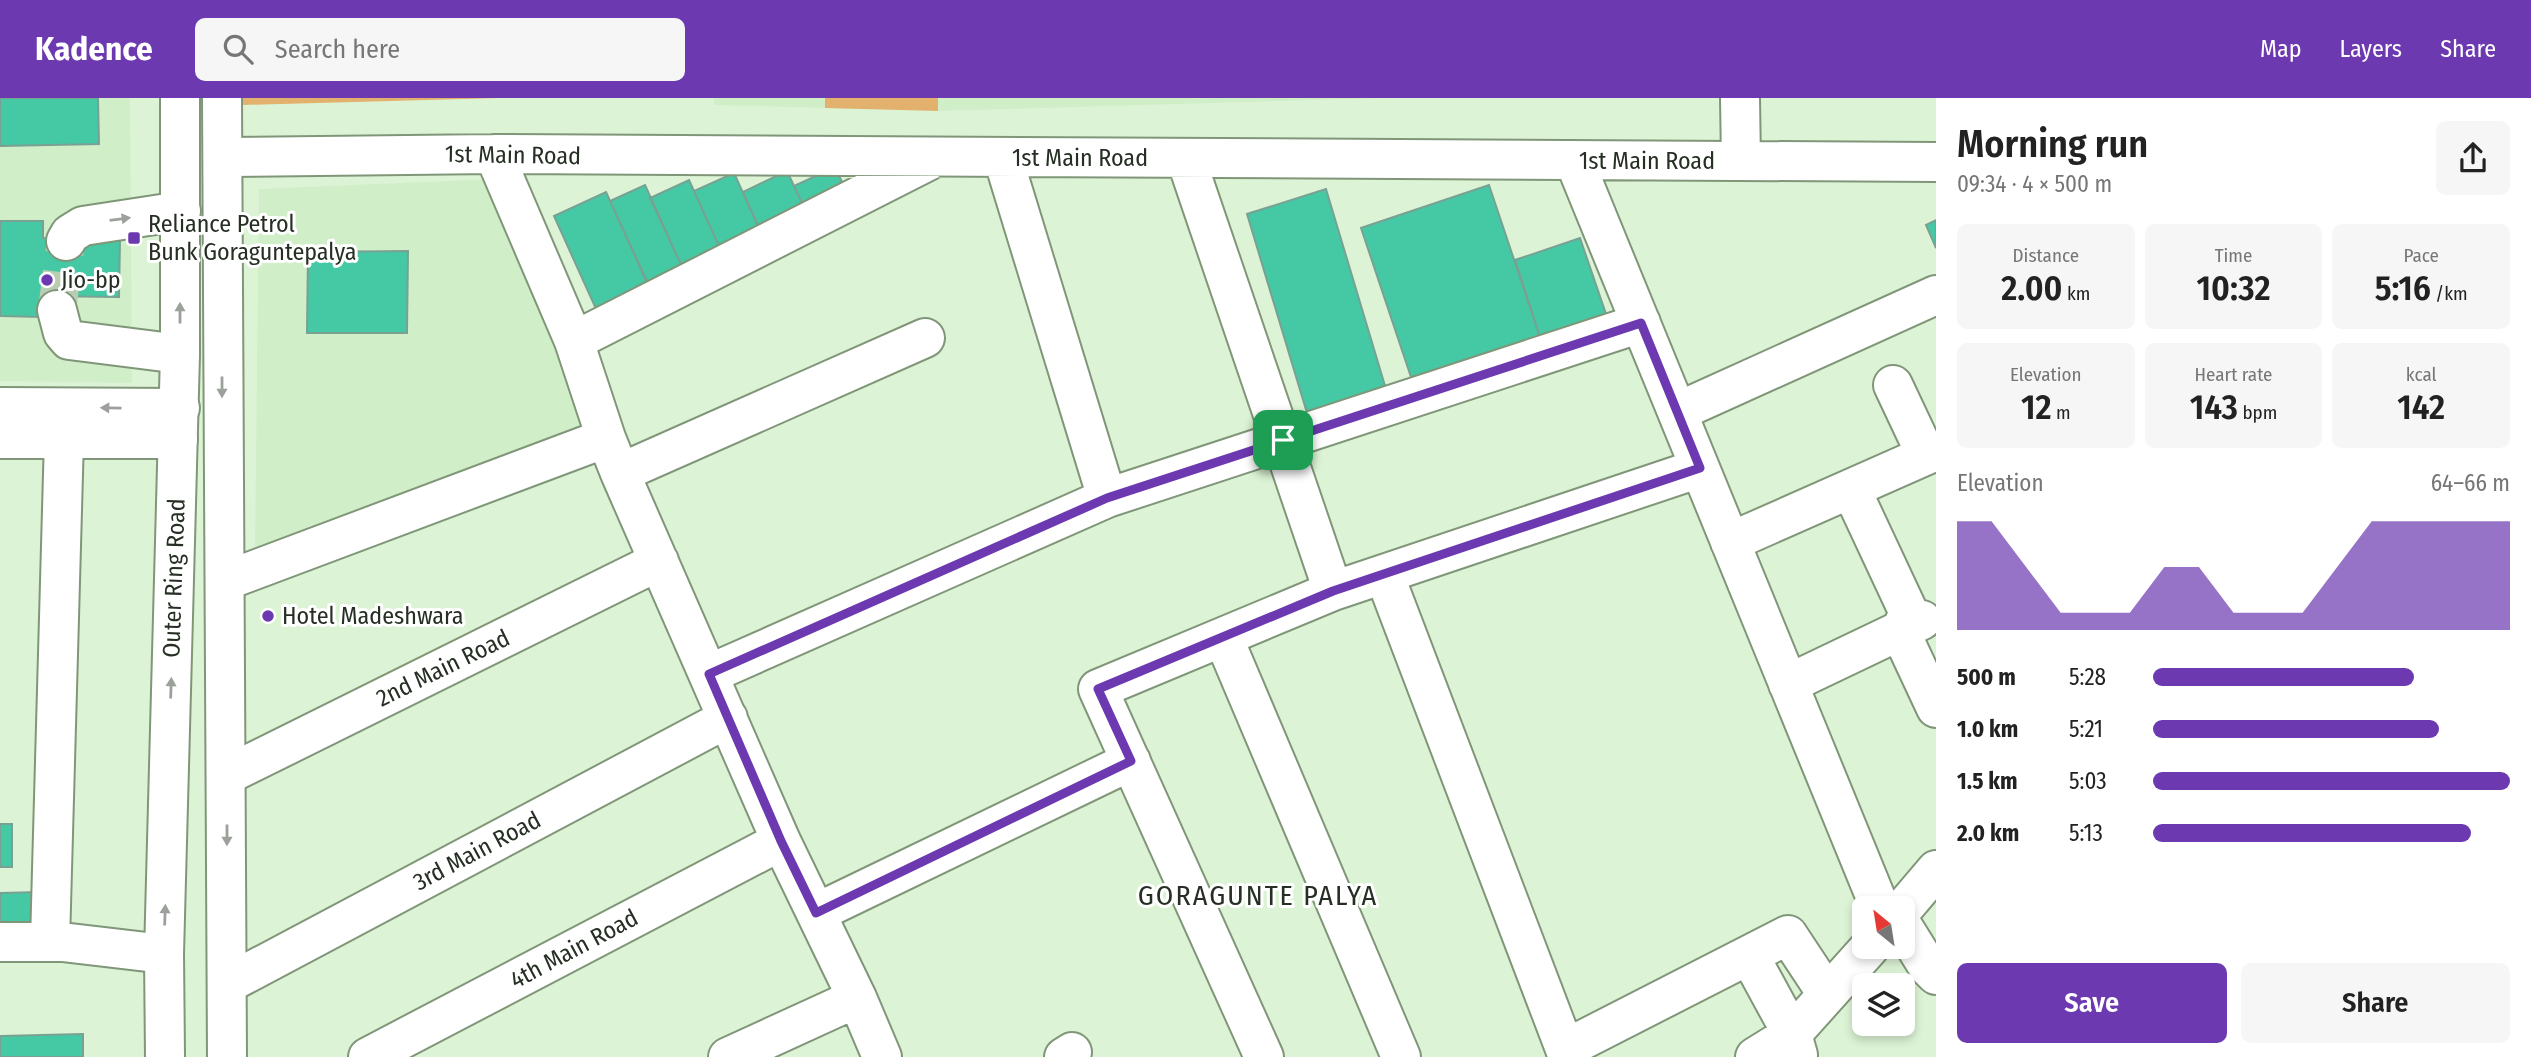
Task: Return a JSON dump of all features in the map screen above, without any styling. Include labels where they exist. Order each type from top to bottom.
[{"type":"main road","name":"Outer Ring Road","points":[[165,1057],[164,954],[179,424],[180,98]]},
{"type":"main road","name":"Outer Ring Road","points":[[222,98],[227,1057]]},
{"type":"main road","points":[[1740,98],[1741,161]]},
{"type":"main road","points":[[494,154],[575,341],[620,473],[781,841],[857,998],[882,1057]]},
{"type":"main road","name":"1st Main Road","points":[[224,157],[494,154],[1936,162]]},
{"type":"main road","points":[[575,341],[935,158]]},
{"type":"main road","points":[[1003,158],[1107,498]]},
{"type":"main road","points":[[1186,159],[1333,591]]},
{"type":"main road","points":[[1574,160],[1875,896]]},
{"type":"main road","points":[[66,241],[69,234],[83,226],[181,211]]},
{"type":"main road","points":[[1677,412],[1933,304]]},
{"type":"main road","points":[[57,310],[63,333],[69,340],[180,354]]},
{"type":"main road","points":[[709,674],[1107,498],[1641,323]]},
{"type":"main road","points":[[620,473],[925,338]]},
{"type":"main road","points":[[1730,542],[1931,453],[1893,385]]},
{"type":"main road","points":[[0,407],[179,424]]},
{"type":"main road","points":[[0,439],[64,439],[179,424]]},
{"type":"main road","points":[[225,581],[606,438]]},
{"type":"main road","points":[[50,942],[64,439]]},
{"type":"main road","points":[[1264,1057],[1098,689],[1333,591],[1700,468]]},
{"type":"main road","points":[[1850,489],[1909,613],[1900,631]]},
{"type":"main road","name":"2nd Main Road","points":[[227,775],[659,561]]},
{"type":"main road","points":[[1384,574],[1565,1049],[1788,935],[1828,994]]},
{"type":"main road","points":[[1788,684],[1936,614]]},
{"type":"main road","points":[[1900,631],[1936,708]]},
{"type":"main road","points":[[1223,637],[1401,1057]]},
{"type":"main road","name":"3rd Main Road","points":[[226,984],[728,718]]},
{"type":"main road","points":[[816,913],[1131,761]]},
{"type":"main road","name":"4th Main Road","points":[[368,1057],[781,841]]},
{"type":"main road","points":[[1914,896],[1936,870]]},
{"type":"main road","points":[[0,942],[50,942],[164,954]]},
{"type":"main road","points":[[1915,946],[1936,975]]},
{"type":"main road","points":[[1749,955],[1795,1046]]},
{"type":"main road","points":[[1755,1057],[1795,1046],[1828,994],[1859,959]]},
{"type":"main road","points":[[728,1057],[857,998]]},
{"type":"shaded area","points":[[0,98],[130,98],[132,383],[0,381]]},
{"type":"shaded area","points":[[242,98],[500,98],[242,105]]},
{"type":"shaded area","points":[[714,98],[825,98],[825,108],[714,105]]},
{"type":"shaded area","points":[[825,98],[938,98],[938,111],[825,108]]},
{"type":"shaded area","points":[[938,98],[1382,98],[938,111]]},
{"type":"shaded area","points":[[495,179],[590,427],[255,551],[259,189]]},
{"type":"building","points":[[0,98],[98,98],[99,144],[0,146]]},
{"type":"building","points":[[835,167],[849,197],[808,216],[794,186]]},
{"type":"building","points":[[787,171],[808,216],[763,237],[743,192]]},
{"type":"building","points":[[734,173],[763,237],[723,255],[694,191]]},
{"type":"building","points":[[689,180],[723,255],[685,273],[650,198]]},
{"type":"building","points":[[645,185],[686,276],[652,292],[610,201]]},
{"type":"building","points":[[1489,185],[1540,337],[1412,380],[1361,228]]},
{"type":"building","points":[[1326,189],[1386,389],[1307,413],[1247,214]]},
{"type":"building","points":[[606,192],[653,296],[601,320],[554,216]]},
{"type":"building","points":[[1936,220],[1936,248],[1926,225]]},
{"type":"building","points":[[0,221],[43,221],[43,238],[120,239],[119,297],[42,296],[42,317],[0,316]]},
{"type":"building","points":[[1580,238],[1606,314],[1540,337],[1515,260]]},
{"type":"building","points":[[408,251],[407,333],[307,333],[308,252]]},
{"type":"building","points":[[0,824],[12,824],[12,867],[0,867]]},
{"type":"building","points":[[39,892],[39,935],[0,936],[0,893]]},
{"type":"building","points":[[83,1034],[83,1057],[0,1057],[0,1036]]},
{"type":"tunnel","points":[[57,310],[66,241]]},
{"type":"place","name":"Reliance Petrol Bunk Goraguntepalya","points":[[134,238]]},
{"type":"place","name":"Jio-bp","points":[[47,280]]},
{"type":"place","name":"Hotel Madeshwara","points":[[268,616]]},
{"type":"district","name":"GORAGUNTE PALYA","points":[[1258,895]]},
{"type":"route","points":[[1641,323],[1700,468],[1333,591],[1098,689],[1131,761],[816,913],[781,841],[709,674],[1107,498],[1283,440],[1641,323]]}]
